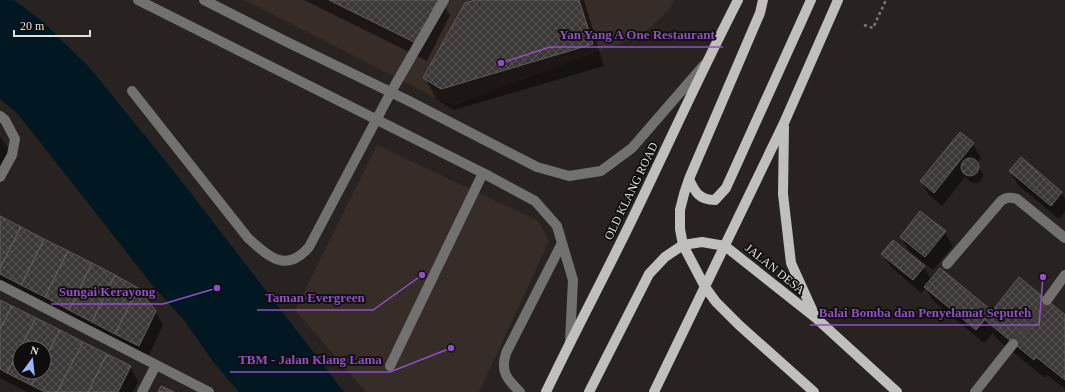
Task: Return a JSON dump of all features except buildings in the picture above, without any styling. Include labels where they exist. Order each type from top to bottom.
[{"type":"main road","name":"OLD KLANG ROAD","points":[[546,392],[639,206],[706,62],[738,0]]},
{"type":"main road","points":[[763,0],[760,13],[689,179],[680,210],[680,229],[683,245],[705,287],[716,302],[739,325],[814,392]]},
{"type":"main road","points":[[689,179],[695,192],[701,197],[709,200],[715,200],[726,188],[810,0]]},
{"type":"main road","points":[[654,392],[784,123],[838,0]]},
{"type":"main road","points":[[784,123],[782,194],[791,262],[816,318]]},
{"type":"main road","points":[[589,392],[649,274],[665,257],[683,245],[702,242],[725,246]]},
{"type":"main road","name":"JALAN DESA","points":[[725,246],[816,318],[897,392]]},
{"type":"street","points":[[138,0],[483,173],[535,201],[557,226],[573,280],[570,342]]},
{"type":"street","points":[[204,0],[391,92],[537,167],[569,176],[601,171],[632,148],[706,62]]},
{"type":"street","points":[[132,91],[248,238],[264,252],[281,261],[292,260],[302,256],[309,248],[391,92],[444,0]]},
{"type":"street","points":[[0,116],[5,120],[15,139],[12,154],[0,177]]},
{"type":"street","points":[[390,366],[483,173]]},
{"type":"street","points":[[948,264],[1005,198],[1011,197],[1016,199],[1065,238]]},
{"type":"street","points":[[520,392],[506,376],[504,360],[506,353],[562,243]]},
{"type":"street","points":[[1047,300],[1065,275]]},
{"type":"street","points":[[0,285],[209,392]]},
{"type":"street","points":[[975,392],[1013,344]]},
{"type":"street","points":[[142,392],[156,365]]},
{"type":"path","points":[[864,25],[873,28],[886,0]]},
{"type":"shaded area","points":[[244,0],[674,0],[670,9],[642,35],[452,106]]},
{"type":"shaded area","points":[[377,145],[538,221],[549,241],[479,392],[366,392],[295,310]]},
{"type":"water","points":[[0,0],[14,0],[42,21],[89,67],[176,174],[344,392],[239,392],[215,364],[183,319],[153,286],[16,112],[0,99]]},
{"type":"tunnel","points":[[1013,344],[1047,300]]},
{"type":"place","name":"Yan Yang A One Restaurant","points":[[501,63]]},
{"type":"place","name":"Taman Evergreen","points":[[422,275]]},
{"type":"place","name":"Balai Bomba dan Penyelamat Seputeh","points":[[1043,277]]},
{"type":"place","name":"Sungai Kerayong","points":[[217,288]]},
{"type":"place","name":"TBM - Jalan Klang Lama","points":[[451,348]]}]
